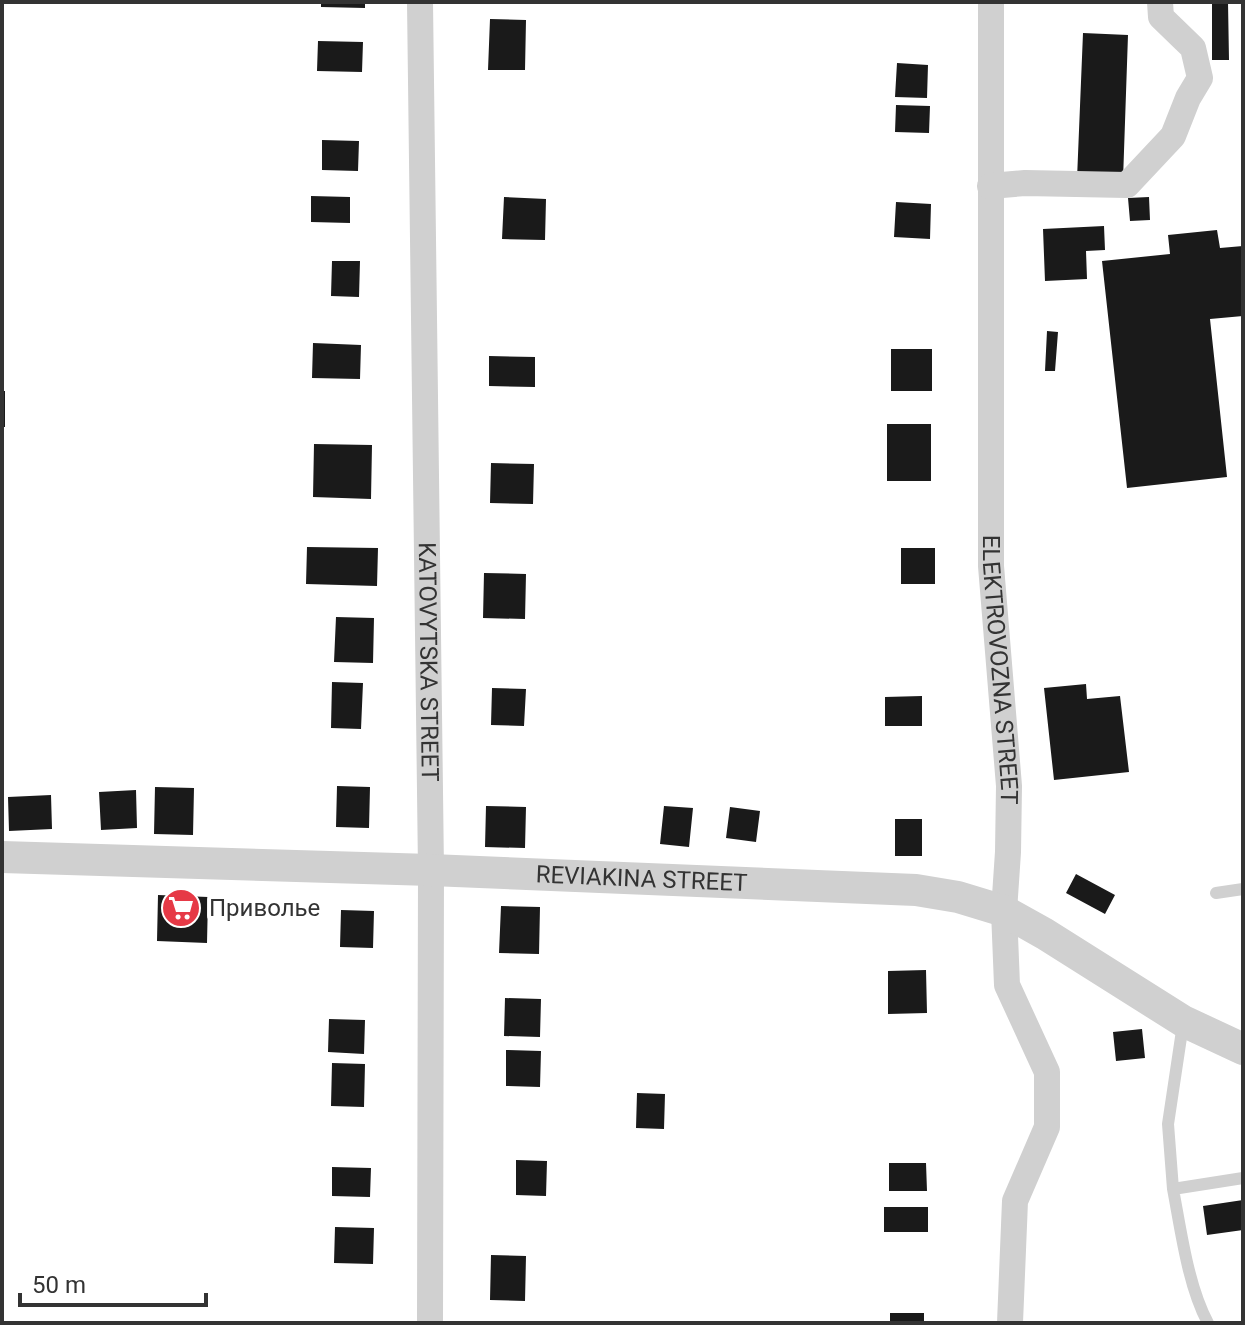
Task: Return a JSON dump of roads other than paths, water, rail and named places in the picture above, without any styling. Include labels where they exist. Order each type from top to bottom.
[{"type":"street","name":"KATOVYTSKA STREET","points":[[420,2],[431,870],[430,1323]]},
{"type":"street","name":"ELEKTROVOZNA STREET","points":[[991,2],[991,566],[1009,786],[1004,911],[1007,985],[1047,1072],[1047,1127],[1015,1201],[1010,1323]]},
{"type":"street","points":[[990,186],[1025,183],[1127,185],[1173,136],[1188,98],[1200,78],[1193,48],[1161,17],[1160,2]]},
{"type":"street","name":"REVIAKINA STREET","points":[[2,857],[431,870],[916,890],[958,897],[1004,911],[1183,1021],[1243,1049]]},
{"type":"lane","points":[[1216,893],[1243,889]]},
{"type":"lane","points":[[1183,1021],[1168,1124],[1173,1189],[1186,1253],[1201,1310],[1208,1323]]},
{"type":"lane","points":[[1173,1189],[1243,1178]]},
{"type":"place","name":"Приволье","points":[[181,908]]}]
